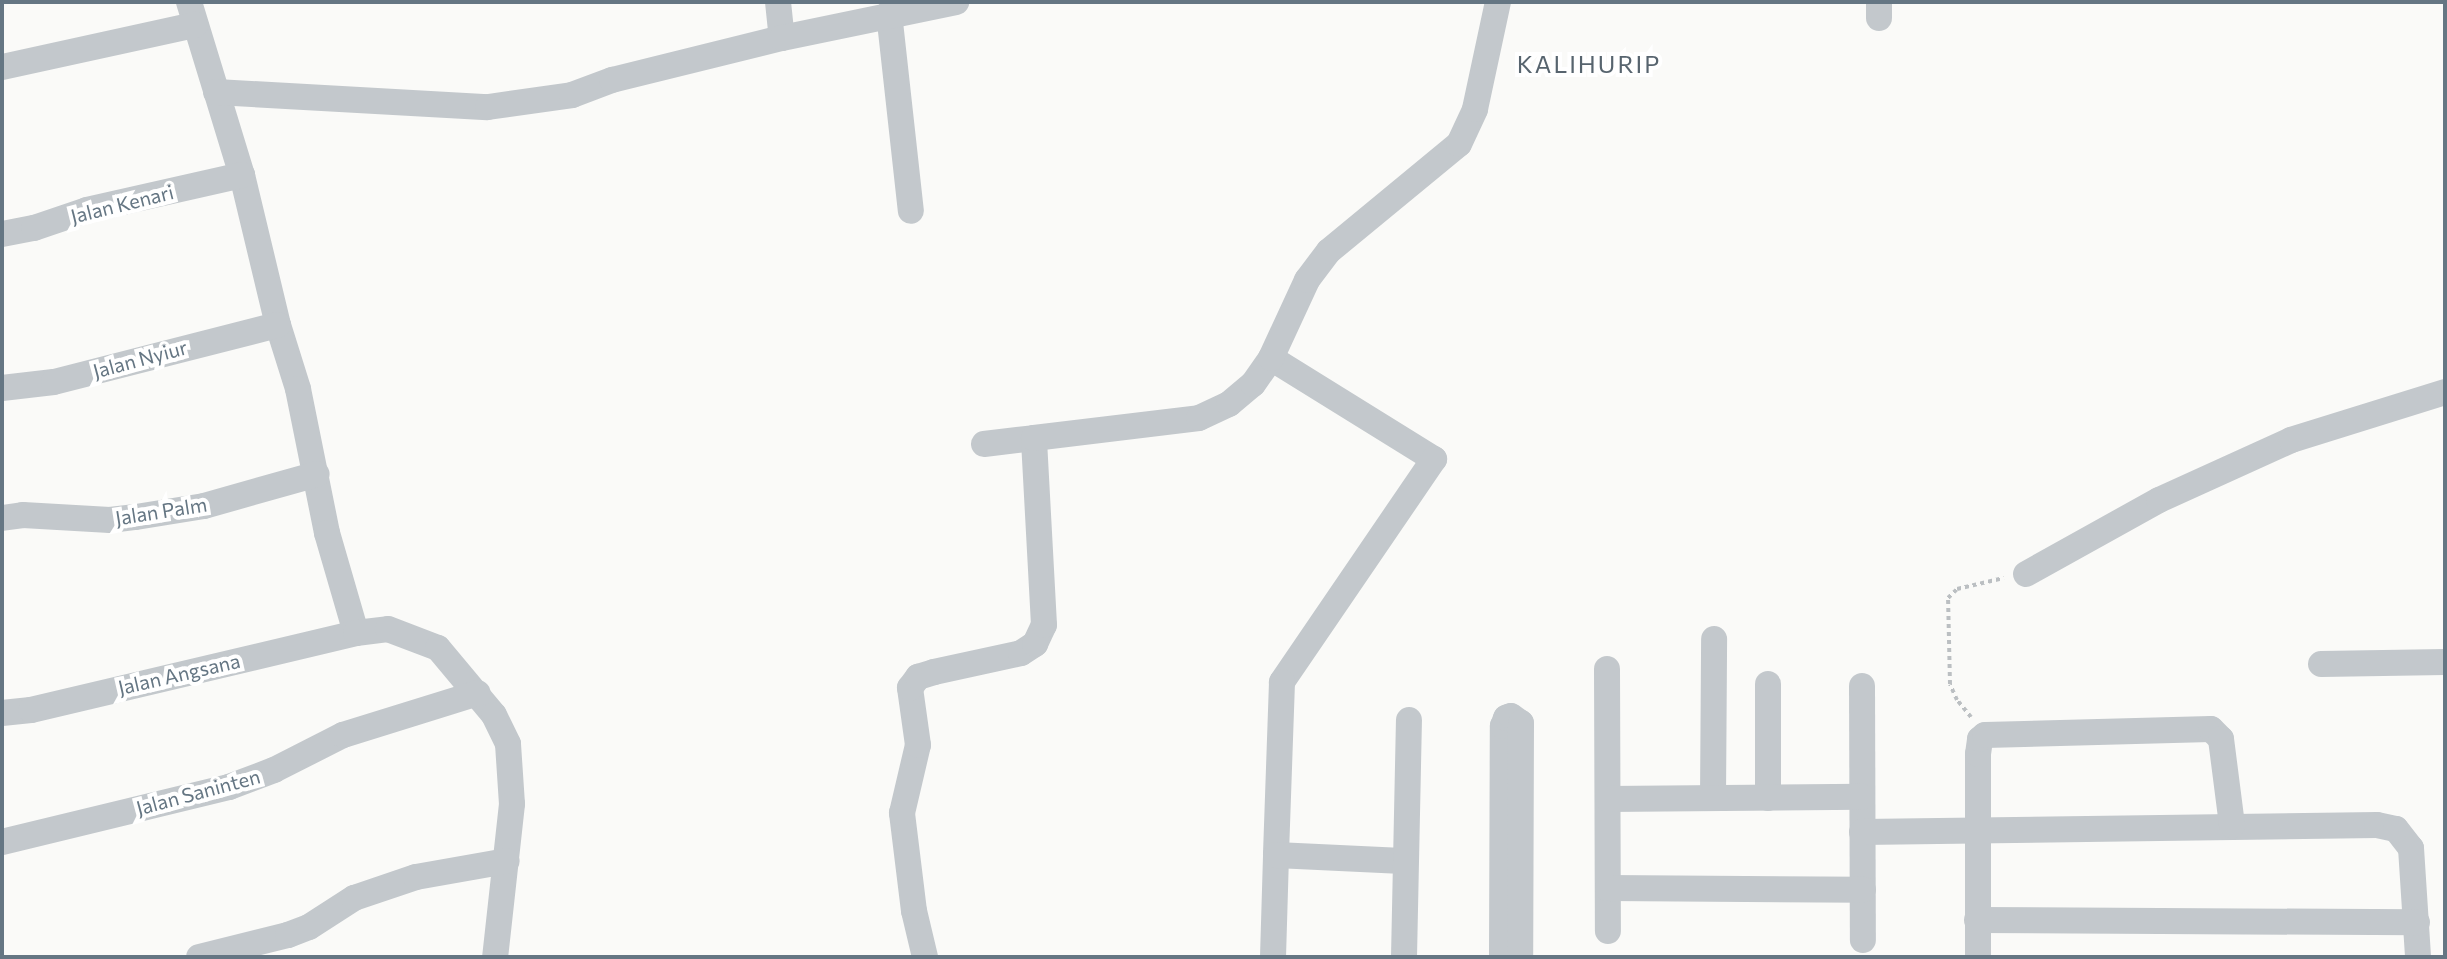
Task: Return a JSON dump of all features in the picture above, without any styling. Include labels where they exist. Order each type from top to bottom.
[{"type":"street","points":[[778,2],[782,38]]},
{"type":"street","points":[[216,92],[488,107],[572,95],[612,80],[898,9],[956,2]]},
{"type":"street","points":[[984,444],[1199,418],[1229,404],[1253,384],[1271,358],[1307,280],[1329,251],[1459,144],[1475,109],[1498,2]]},
{"type":"street","points":[[898,9],[911,211]]},
{"type":"street","points":[[2,67],[192,13],[242,175],[278,325],[298,389],[327,533],[356,633]]},
{"type":"street","name":"Jalan Kenari","points":[[2,234],[34,228],[87,210],[242,175]]},
{"type":"street","name":"Jalan Nyiur","points":[[2,388],[54,382],[278,325]]},
{"type":"street","points":[[1271,358],[1434,459],[1282,682],[1273,957]]},
{"type":"street","points":[[2026,574],[2159,500],[2291,440],[2445,392]]},
{"type":"street","points":[[925,957],[914,911],[902,813],[918,745],[910,688],[918,677],[1021,653],[1035,644],[1044,625],[1034,438]]},
{"type":"street","name":"Jalan Palm","points":[[2,518],[23,515],[110,520],[163,513],[204,506],[317,474]]},
{"type":"street","name":"Jalan Angsana","points":[[2,713],[31,710],[356,633],[388,629],[414,636],[438,648],[478,693],[508,744],[512,804],[495,957]]},
{"type":"street","points":[[1713,798],[1714,639]]},
{"type":"street","points":[[2321,664],[2445,662]]},
{"type":"street","points":[[1607,669],[1608,931]]},
{"type":"street","points":[[1768,684],[1768,798]]},
{"type":"street","points":[[1862,686],[1863,940]]},
{"type":"street","name":"Jalan Saninten","points":[[2,842],[229,787],[274,770],[343,735],[478,693]]},
{"type":"street","points":[[1404,957],[1403,861],[1409,720]]},
{"type":"street","points":[[1978,957],[1978,754],[1980,739],[1985,735],[2211,729],[2221,739],[2232,825]]},
{"type":"street","points":[[1608,799],[1862,797]]},
{"type":"street","points":[[1862,832],[2232,825],[2377,825],[2396,829],[2413,856],[2418,957]]},
{"type":"street","points":[[1502,957],[1511,843],[1520,957]]},
{"type":"street","points":[[1276,855],[1403,861]]},
{"type":"street","points":[[199,957],[288,935],[309,927],[354,898],[416,877],[507,861]]},
{"type":"street","points":[[1608,888],[1863,890]]},
{"type":"street","points":[[1977,920],[2417,922]]},
{"type":"path","points":[[1985,735],[1957,700],[1950,684],[1948,598],[1957,589],[2026,574]]},
{"type":"district","name":"KALIHURIP","points":[[1589,64]]}]
